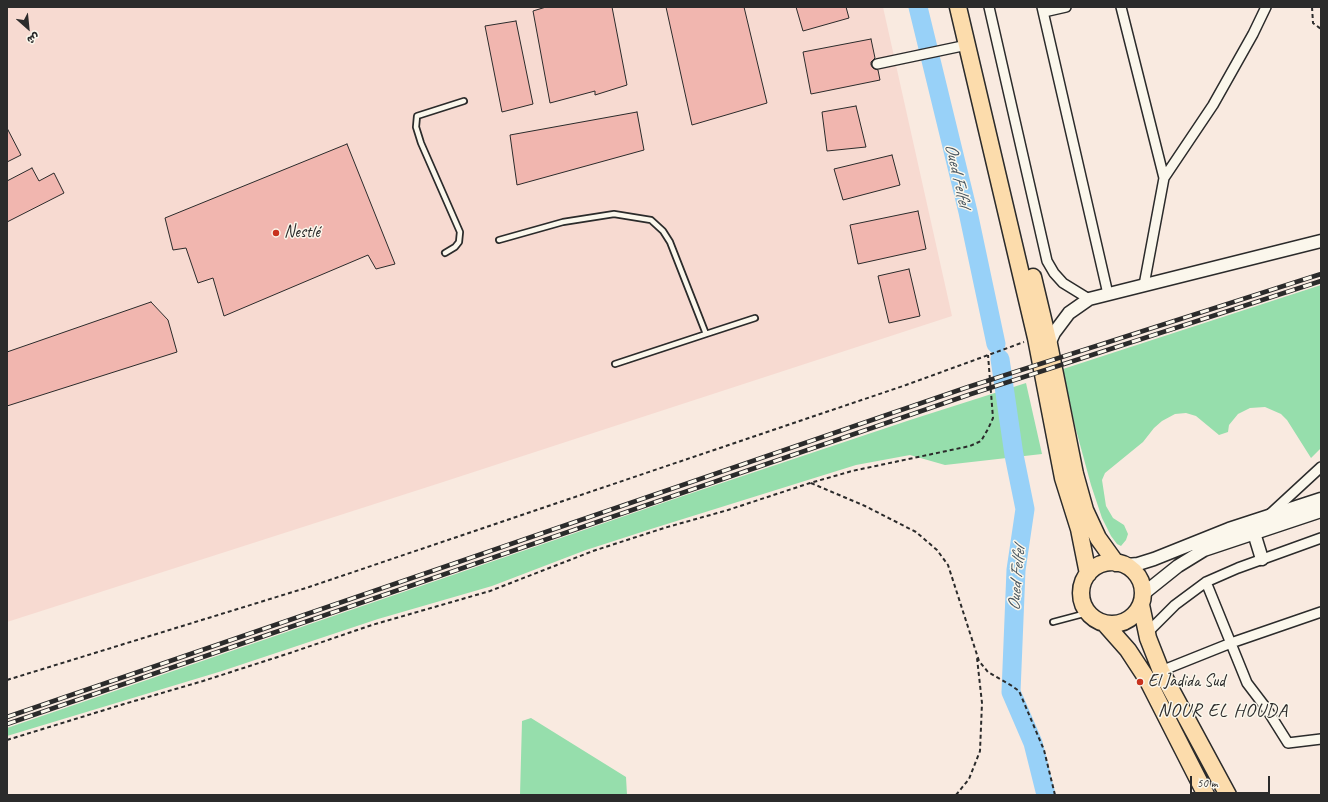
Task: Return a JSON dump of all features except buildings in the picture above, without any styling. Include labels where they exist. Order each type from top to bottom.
[{"type":"highway","points":[[958,7],[1043,341],[1064,478],[1079,529],[1088,574]]},
{"type":"highway","points":[[967,7],[1043,341],[1075,474],[1085,510],[1098,538],[1121,564]]},
{"type":"highway","points":[[1142,599],[1134,616],[1123,622],[1111,625],[1092,618],[1087,613],[1081,600],[1081,593],[1084,580],[1088,574],[1098,566],[1110,562],[1121,564],[1132,569],[1140,580],[1147,633],[1161,671],[1228,795]]},
{"type":"highway","points":[[1105,624],[1128,650],[1147,679],[1206,795]]},
{"type":"main road","points":[[1043,341],[1054,333],[1065,318],[1078,306],[1089,299],[1321,241]]},
{"type":"main road","points":[[1121,564],[1138,564],[1154,559],[1229,529],[1321,499]]},
{"type":"main road","points":[[1142,599],[1163,577],[1190,558],[1219,544],[1321,512]]},
{"type":"main road","points":[[1254,533],[1262,559]]},
{"type":"street","points":[[989,7],[1047,261],[1054,273],[1063,283],[1089,299]]},
{"type":"street","points":[[1066,7],[1043,9],[1108,294]]},
{"type":"street","points":[[1121,7],[1164,178]]},
{"type":"street","points":[[1144,285],[1164,178],[1213,105],[1253,34],[1266,7]]},
{"type":"street","points":[[876,64],[967,45]]},
{"type":"street","points":[[1267,517],[1321,467]]},
{"type":"street","points":[[1147,633],[1175,605],[1206,582],[1222,574],[1321,538]]},
{"type":"street","points":[[1206,582],[1247,683],[1266,708],[1288,743],[1321,739]]},
{"type":"street","points":[[1161,671],[1231,643],[1321,612]]},
{"type":"lane","points":[[446,253],[455,247],[459,242],[460,232],[421,143],[416,127],[417,116],[464,101]]},
{"type":"lane","points":[[499,240],[563,222],[614,214],[651,220],[663,231],[670,242],[706,334]]},
{"type":"lane","points":[[616,364],[755,318]]},
{"type":"lane","points":[[1053,622],[1087,613]]},
{"type":"path","points":[[1312,7],[1313,23],[1321,29]]},
{"type":"path","points":[[7,680],[309,587],[898,388],[988,355],[1043,341]]},
{"type":"path","points":[[7,740],[232,672],[372,625],[490,591],[593,551],[664,528],[728,510],[810,483],[852,471],[970,446],[981,441],[993,418],[988,355]]},
{"type":"path","points":[[810,483],[865,506],[916,532],[938,550],[948,565],[970,629],[977,655],[982,703],[980,751],[969,779],[956,795]]},
{"type":"path","points":[[977,655],[983,667],[988,672],[1006,681],[1018,691],[1022,698],[1044,750],[1055,795]]},
{"type":"shaded area","points":[[7,7],[883,7],[952,316],[7,622]]},
{"type":"green space","points":[[1321,285],[1321,448],[1311,458],[1287,420],[1281,414],[1265,407],[1250,408],[1238,414],[1229,425],[1228,432],[1219,435],[1196,416],[1186,413],[1175,414],[1162,421],[1154,428],[1143,442],[1105,473],[1102,480],[1106,506],[1113,518],[1124,525],[1128,534],[1126,540],[1121,546],[1117,544],[1102,518],[1091,485],[1075,426],[1063,369]]},
{"type":"green space","points":[[1026,383],[1042,454],[945,465],[910,455],[856,465],[586,550],[492,586],[378,619],[222,671],[7,736],[7,728],[683,496]]},
{"type":"green space","points":[[531,718],[626,777],[627,795],[520,795],[522,721]]},
{"type":"waterway","name":"Oued Felfel","points":[[918,7],[968,212],[996,344]]},
{"type":"waterway","name":"Oued Felfel","points":[[1000,359],[1014,455],[1025,509],[1016,570],[1011,692],[1033,743],[1046,795]]},
{"type":"railway","points":[[7,717],[968,387],[1321,274]]},
{"type":"railway","points":[[7,724],[971,394],[1321,281]]},
{"type":"place","name":"Nestlé","points":[[276,233]]},
{"type":"place","name":"El Jadida Sud","points":[[1140,682]]},
{"type":"district","name":"NOUR EL HOUDA","points":[[1223,711]]}]
